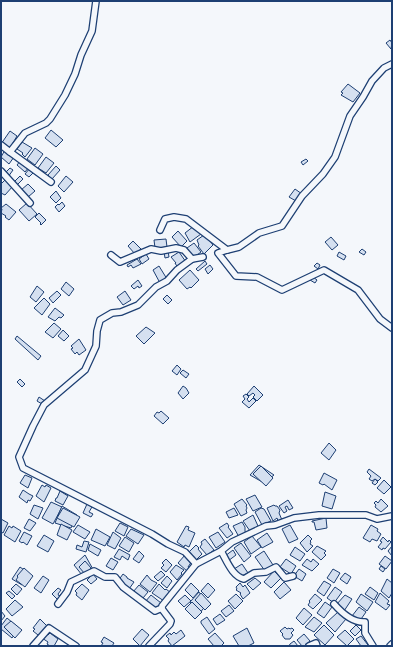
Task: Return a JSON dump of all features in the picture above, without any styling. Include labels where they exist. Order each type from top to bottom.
[{"type":"street","points":[[10,152],[26,134],[46,123],[50,119],[65,95],[92,32],[96,1]]},
{"type":"street","points":[[392,64],[384,68],[372,81],[350,116],[335,157],[323,174],[302,196],[282,226],[259,233],[239,247],[218,253],[236,276],[257,277],[282,290],[324,270],[358,290],[380,320],[392,328]]},
{"type":"street","points":[[1,146],[51,182]]},
{"type":"street","points":[[1,171],[30,203]]},
{"type":"street","points":[[160,230],[166,218],[186,218],[227,250]]},
{"type":"street","points":[[111,255],[120,262],[151,249],[161,251],[176,248],[184,250],[192,259]]},
{"type":"street","points":[[196,564],[185,552],[23,468],[19,457],[44,405],[85,370],[96,346],[97,331],[100,320],[112,313],[121,312],[138,305],[156,287],[168,281],[177,270],[192,259],[203,257]]},
{"type":"street","points":[[58,604],[67,592],[71,582],[94,572],[105,577],[115,578],[123,587],[155,611],[162,608],[162,606],[196,564],[221,551],[232,542],[266,526],[275,525],[294,518],[319,515],[366,515],[377,519],[392,516]]},
{"type":"street","points":[[221,551],[232,570],[240,578],[244,579],[254,573],[266,572],[276,567],[285,578],[293,576]]},
{"type":"street","points":[[334,604],[355,621],[365,622],[365,633],[373,646]]},
{"type":"street","points":[[149,646],[170,624],[171,621],[162,608]]},
{"type":"street","points":[[33,646],[50,628],[76,646]]},
{"type":"street","points":[[309,646],[316,643],[317,646]]},
{"type":"building","points":[[390,40],[392,43],[391,49],[386,43]]},
{"type":"building","points":[[348,84],[360,93],[353,102],[341,95],[343,93],[341,92]]},
{"type":"building","points":[[51,130],[63,140],[56,147],[45,138]]},
{"type":"building","points":[[10,131],[17,136],[10,148],[1,144]]},
{"type":"building","points":[[22,142],[32,148],[25,157],[22,154],[23,153],[17,149]]},
{"type":"building","points":[[35,148],[43,154],[35,165],[27,159]]},
{"type":"building","points":[[5,150],[14,157],[9,164],[1,157]]},
{"type":"building","points":[[46,157],[54,163],[46,173],[38,168]]},
{"type":"building","points":[[306,159],[308,161],[303,165],[301,162]]},
{"type":"building","points":[[21,160],[29,167],[25,172],[17,165]]},
{"type":"building","points":[[56,166],[60,170],[52,179],[48,175]]},
{"type":"building","points":[[10,168],[13,170],[8,177],[4,174]]},
{"type":"building","points":[[30,168],[34,172],[29,177],[25,174]]},
{"type":"building","points":[[20,176],[23,179],[17,185],[14,182]]},
{"type":"building","points":[[66,176],[73,182],[64,192],[58,186]]},
{"type":"building","points":[[6,179],[13,186],[5,195],[1,193],[1,184]]},
{"type":"building","points":[[28,184],[35,191],[28,197],[21,190]]},
{"type":"building","points":[[295,189],[302,194],[296,201],[289,197]]},
{"type":"building","points":[[56,191],[61,198],[56,203],[50,197]]},
{"type":"building","points":[[62,202],[65,206],[59,212],[55,207]]},
{"type":"building","points":[[27,203],[37,214],[29,221],[19,210]]},
{"type":"building","points":[[6,204],[16,212],[9,220],[1,213],[1,208]]},
{"type":"building","points":[[39,213],[46,220],[41,225],[35,217]]},
{"type":"building","points":[[194,226],[201,234],[190,242],[185,233]]},
{"type":"building","points":[[178,231],[187,241],[181,247],[172,237]]},
{"type":"building","points":[[204,235],[213,245],[204,254],[198,246],[197,240]]},
{"type":"building","points":[[331,237],[338,245],[332,250],[325,242]]},
{"type":"building","points":[[166,239],[167,247],[155,248],[154,240]]},
{"type":"building","points":[[133,241],[141,249],[135,254],[128,246]]},
{"type":"building","points":[[194,243],[201,252],[193,258],[187,248]]},
{"type":"building","points":[[362,249],[366,252],[364,255],[359,252]]},
{"type":"building","points":[[168,251],[169,257],[165,258],[164,252]]},
{"type":"building","points":[[179,252],[186,262],[178,268],[171,257]]},
{"type":"building","points":[[339,252],[346,256],[344,260],[337,256]]},
{"type":"building","points":[[146,254],[149,259],[142,264],[139,259]]},
{"type":"building","points":[[137,259],[141,264],[133,268],[131,265],[128,267],[127,265]]},
{"type":"building","points":[[205,261],[207,264],[198,271],[196,269]]},
{"type":"building","points":[[317,263],[320,265],[318,269],[314,266]]},
{"type":"building","points":[[210,265],[213,269],[208,274],[205,269]]},
{"type":"building","points":[[159,266],[167,279],[160,283],[153,270]]},
{"type":"building","points":[[190,270],[199,280],[191,288],[190,287],[187,289],[179,280]]},
{"type":"building","points":[[313,277],[317,280],[315,283],[310,280]]},
{"type":"building","points":[[138,280],[142,286],[139,288],[138,286],[134,289],[131,286]]},
{"type":"building","points":[[66,282],[74,289],[69,296],[61,289]]},
{"type":"building","points":[[37,286],[44,292],[36,302],[30,297]]},
{"type":"building","points":[[57,291],[61,295],[53,303],[49,298]]},
{"type":"building","points":[[125,291],[131,300],[123,305],[117,297]]},
{"type":"building","points":[[167,295],[172,300],[168,304],[163,299]]},
{"type":"building","points":[[44,298],[50,304],[42,315],[34,308]]},
{"type":"building","points":[[55,308],[64,315],[55,321],[48,317]]},
{"type":"building","points":[[54,323],[61,329],[53,338],[45,332]]},
{"type":"building","points":[[146,327],[155,333],[144,344],[136,336]]},
{"type":"building","points":[[63,330],[69,336],[64,341],[58,336]]},
{"type":"building","points":[[17,336],[41,356],[38,360],[15,339]]},
{"type":"building","points":[[79,339],[86,350],[79,355],[77,352],[75,354],[71,349],[73,348],[71,346]]},
{"type":"building","points":[[177,365],[181,369],[177,375],[172,371]]},
{"type":"building","points":[[183,370],[189,374],[186,378],[180,373]]},
{"type":"building","points":[[20,379],[25,384],[22,387],[17,382]]},
{"type":"building","points":[[183,386],[189,393],[183,399],[178,393]]},
{"type":"building","points":[[254,386],[263,395],[257,401],[253,397],[255,395],[253,393],[249,396],[247,394]]},
{"type":"building","points":[[246,394],[249,397],[247,399],[249,402],[253,398],[256,401],[249,408],[242,402],[245,399],[243,396]]},
{"type":"building","points":[[39,397],[45,401],[42,404],[37,401]]},
{"type":"building","points":[[161,411],[169,418],[163,424],[154,416],[157,412],[159,413]]},
{"type":"building","points":[[329,443],[336,450],[329,460],[321,453]]},
{"type":"building","points":[[259,465],[274,475],[264,483],[250,475]]},
{"type":"building","points":[[261,466],[273,478],[266,486],[253,474]]},
{"type":"building","points":[[369,469],[381,478],[378,481],[375,479],[372,481],[369,479],[371,476],[367,472]]},
{"type":"building","points":[[324,473],[337,480],[332,490],[324,484],[319,483]]},
{"type":"building","points":[[25,475],[32,478],[28,488],[20,483]]},
{"type":"building","points":[[375,479],[378,482],[375,485],[372,483]]},
{"type":"building","points":[[384,480],[391,487],[384,494],[377,488]]},
{"type":"building","points":[[42,485],[45,487],[46,485],[51,488],[44,502],[36,496]]},
{"type":"building","points":[[23,490],[33,496],[27,503],[19,497]]},
{"type":"building","points":[[60,491],[68,496],[63,505],[55,501]]},
{"type":"building","points":[[325,492],[336,496],[332,509],[322,506]]},
{"type":"building","points":[[255,495],[262,507],[253,511],[246,499]]},
{"type":"building","points":[[242,499],[247,505],[247,513],[241,516],[234,504]]},
{"type":"building","points":[[381,499],[388,506],[381,512],[375,507],[376,505],[374,503],[376,501],[378,503]]},
{"type":"building","points":[[288,500],[293,508],[289,510],[287,506],[285,507],[287,511],[284,513],[279,506]]},
{"type":"building","points":[[51,502],[62,507],[53,524],[42,518]]},
{"type":"building","points":[[87,504],[92,507],[89,512],[93,514],[91,517],[83,513]]},
{"type":"building","points":[[34,505],[43,508],[38,519],[30,514]]},
{"type":"building","points":[[274,505],[280,510],[279,513],[282,520],[278,521],[277,518],[273,521],[267,508]]},
{"type":"building","points":[[62,506],[77,515],[71,528],[55,523]]},
{"type":"building","points":[[63,508],[80,517],[74,527],[57,518]]},
{"type":"building","points":[[234,508],[238,515],[229,518],[226,512]]},
{"type":"building","points":[[261,508],[264,509],[271,521],[262,525],[255,512]]},
{"type":"building","points":[[253,515],[258,526],[250,531],[243,521]]},
{"type":"building","points":[[326,518],[327,528],[316,530],[314,522],[312,521]]},
{"type":"building","points":[[1,519],[8,523],[3,533],[1,532]]},
{"type":"building","points":[[29,519],[36,523],[30,531],[24,528]]},
{"type":"building","points":[[242,522],[245,527],[246,534],[239,537],[233,526]]},
{"type":"building","points":[[120,523],[128,527],[124,536],[115,531]]},
{"type":"building","points":[[227,523],[233,534],[227,538],[219,528]]},
{"type":"building","points":[[61,524],[72,530],[67,540],[57,535]]},
{"type":"building","points":[[78,525],[90,532],[85,539],[73,532]]},
{"type":"building","points":[[290,525],[298,539],[289,543],[282,529]]},
{"type":"building","points":[[371,525],[378,529],[377,531],[381,534],[377,541],[372,539],[370,542],[363,538]]},
{"type":"building","points":[[9,526],[12,528],[13,526],[21,531],[15,542],[4,535]]},
{"type":"building","points":[[186,526],[189,527],[188,530],[195,533],[189,547],[185,545],[184,547],[177,542]]},
{"type":"building","points":[[96,529],[110,537],[105,546],[91,540]]},
{"type":"building","points":[[131,529],[144,535],[138,544],[126,536]]},
{"type":"building","points":[[24,532],[32,536],[27,545],[19,541]]},
{"type":"building","points":[[113,532],[121,538],[115,549],[107,545]]},
{"type":"building","points":[[218,532],[225,542],[216,548],[209,537]]},
{"type":"building","points":[[267,533],[273,542],[262,548],[257,540]]},
{"type":"building","points":[[44,535],[54,541],[48,552],[37,546]]},
{"type":"building","points":[[308,535],[312,539],[310,544],[313,546],[307,552],[300,543]]},
{"type":"building","points":[[252,536],[261,547],[251,554],[244,542]]},
{"type":"building","points":[[125,537],[134,543],[129,552],[119,546]]},
{"type":"building","points":[[383,537],[388,542],[389,540],[391,542],[385,549],[383,548],[382,550],[378,547],[382,542],[380,541]]},
{"type":"building","points":[[205,539],[214,550],[207,555],[200,547],[202,544],[201,542]]},
{"type":"building","points":[[84,541],[89,542],[86,552],[76,549],[77,545],[82,547]]},
{"type":"building","points":[[241,543],[251,556],[244,562],[234,548]]},
{"type":"building","points":[[90,544],[101,550],[98,556],[88,550]]},
{"type":"building","points":[[196,545],[202,554],[196,560],[189,552]]},
{"type":"building","points":[[317,546],[326,551],[324,553],[326,555],[321,560],[312,552]]},
{"type":"building","points":[[392,546],[392,556],[388,551]]},
{"type":"building","points":[[295,547],[305,554],[300,561],[290,555]]},
{"type":"building","points":[[119,549],[130,555],[128,560],[122,556],[120,560],[114,557]]},
{"type":"building","points":[[233,550],[236,555],[228,561],[225,556]]},
{"type":"building","points":[[139,551],[144,556],[139,563],[133,559]]},
{"type":"building","points":[[264,551],[273,565],[265,571],[255,557]]},
{"type":"building","points":[[85,555],[94,571],[82,575],[74,565]]},
{"type":"building","points":[[185,555],[192,561],[188,567],[190,569],[188,572],[178,563]]},
{"type":"building","points":[[385,556],[392,561],[386,569],[379,564]]},
{"type":"building","points":[[111,558],[118,562],[113,570],[106,566]]},
{"type":"building","points":[[166,559],[172,565],[166,572],[161,568],[164,565],[162,563]]},
{"type":"building","points":[[286,559],[296,566],[291,574],[280,567]]},
{"type":"building","points":[[307,559],[311,562],[313,559],[319,564],[312,571],[302,565]]},
{"type":"building","points":[[85,561],[91,568],[85,574],[79,567]]},
{"type":"building","points":[[242,564],[248,573],[240,577],[234,569]]},
{"type":"building","points":[[176,565],[184,570],[177,580],[170,572]]},
{"type":"building","points":[[381,566],[385,569],[383,572],[379,569]]},
{"type":"building","points":[[20,567],[31,575],[22,585],[12,579]]},
{"type":"building","points":[[24,568],[33,576],[25,587],[16,580],[18,577],[17,576]]},
{"type":"building","points":[[299,569],[306,574],[302,581],[294,576]]},
{"type":"building","points":[[333,569],[340,573],[334,583],[327,578]]},
{"type":"building","points":[[161,571],[165,575],[158,581],[154,577]]},
{"type":"building","points":[[274,571],[281,578],[271,588],[264,582]]},
{"type":"building","points":[[345,573],[351,577],[347,584],[340,579]]},
{"type":"building","points":[[93,574],[97,579],[91,584],[87,580]]},
{"type":"building","points":[[123,574],[134,582],[129,589],[118,581]]},
{"type":"building","points":[[147,575],[151,580],[157,583],[150,592],[140,584]]},
{"type":"building","points":[[43,576],[49,580],[41,593],[34,588]]},
{"type":"building","points":[[167,576],[172,581],[167,588],[161,583]]},
{"type":"building","points":[[255,578],[261,583],[253,590],[247,584]]},
{"type":"building","points":[[387,579],[392,583],[392,593],[389,598],[381,591]]},
{"type":"building","points":[[324,581],[331,585],[324,596],[317,591]]},
{"type":"building","points":[[284,582],[291,590],[280,599],[274,592]]},
{"type":"building","points":[[191,583],[199,591],[193,598],[185,590]]},
{"type":"building","points":[[208,583],[215,590],[208,598],[201,591]]},
{"type":"building","points":[[240,583],[243,587],[245,585],[250,593],[243,599],[240,594],[241,593],[236,590],[236,587]]},
{"type":"building","points":[[16,584],[22,589],[17,595],[11,589]]},
{"type":"building","points":[[82,584],[89,590],[82,600],[76,595],[77,593],[75,591]]},
{"type":"building","points":[[159,584],[171,593],[164,601],[152,593]]},
{"type":"building","points":[[139,585],[148,592],[143,598],[133,592]]},
{"type":"building","points":[[335,587],[342,592],[334,603],[327,598]]},
{"type":"building","points":[[370,587],[378,593],[374,600],[365,594]]},
{"type":"building","points":[[58,588],[61,590],[58,594],[59,596],[63,592],[64,594],[59,601],[52,594]]},
{"type":"building","points":[[9,591],[15,596],[12,599],[6,593]]},
{"type":"building","points":[[199,592],[207,604],[199,614],[190,602]]},
{"type":"building","points":[[201,593],[211,604],[205,610],[195,600]]},
{"type":"building","points":[[380,593],[389,601],[387,604],[390,605],[386,610],[375,602]]},
{"type":"building","points":[[236,594],[243,601],[235,609],[228,601]]},
{"type":"building","points":[[315,594],[322,600],[313,609],[308,605],[310,602],[309,601]]},
{"type":"building","points":[[361,594],[373,602],[367,611],[356,602]]},
{"type":"building","points":[[151,595],[161,603],[156,610],[145,602]]},
{"type":"building","points":[[185,595],[191,601],[184,607],[178,601]]},
{"type":"building","points":[[345,595],[352,599],[344,611],[336,605]]},
{"type":"building","points":[[15,600],[23,607],[12,616],[6,609]]},
{"type":"building","points":[[192,602],[202,612],[195,619],[185,609]]},
{"type":"building","points":[[325,602],[332,607],[324,618],[317,613]]},
{"type":"building","points":[[229,605],[234,611],[226,617],[221,611]]},
{"type":"building","points":[[359,607],[366,612],[359,622],[352,616]]},
{"type":"building","points":[[304,608],[312,615],[303,625],[296,618]]},
{"type":"building","points":[[1,611],[5,616],[1,621]]},
{"type":"building","points":[[338,612],[346,619],[335,632],[326,623]]},
{"type":"building","points":[[220,614],[225,620],[217,625],[213,619]]},
{"type":"building","points":[[207,617],[215,629],[209,634],[201,623],[201,621]]},
{"type":"building","points":[[314,617],[322,623],[314,632],[305,627]]},
{"type":"building","points":[[7,618],[19,628],[12,638],[1,629],[1,626]]},
{"type":"building","points":[[40,619],[48,627],[40,635],[38,635],[33,631],[35,629],[33,628]]},
{"type":"building","points":[[11,621],[22,630],[15,638],[4,627]]},
{"type":"building","points":[[324,625],[334,635],[325,645],[314,635]]},
{"type":"building","points":[[356,625],[361,630],[355,636],[350,631]]},
{"type":"building","points":[[285,627],[287,629],[292,628],[294,630],[291,633],[293,635],[290,639],[285,639],[280,631]]},
{"type":"building","points":[[247,628],[254,643],[248,646],[239,646],[233,636]]},
{"type":"building","points":[[142,629],[149,635],[140,646],[133,639]]},
{"type":"building","points":[[181,630],[185,636],[172,646],[166,636],[170,633],[171,635],[174,632],[176,634]]},
{"type":"building","points":[[345,630],[354,639],[347,646],[337,637]]},
{"type":"building","points":[[45,633],[48,635],[50,633],[58,639],[54,646],[47,644],[48,642],[42,638]]},
{"type":"building","points":[[215,633],[224,643],[221,646],[214,646],[208,639]]},
{"type":"building","points":[[304,634],[310,641],[302,646],[297,640]]},
{"type":"building","points":[[361,636],[368,645],[367,646],[361,646],[356,639]]},
{"type":"building","points":[[104,637],[114,643],[112,646],[101,646],[103,643],[101,642]]},
{"type":"building","points":[[294,641],[298,646],[289,646],[290,644]]}]
